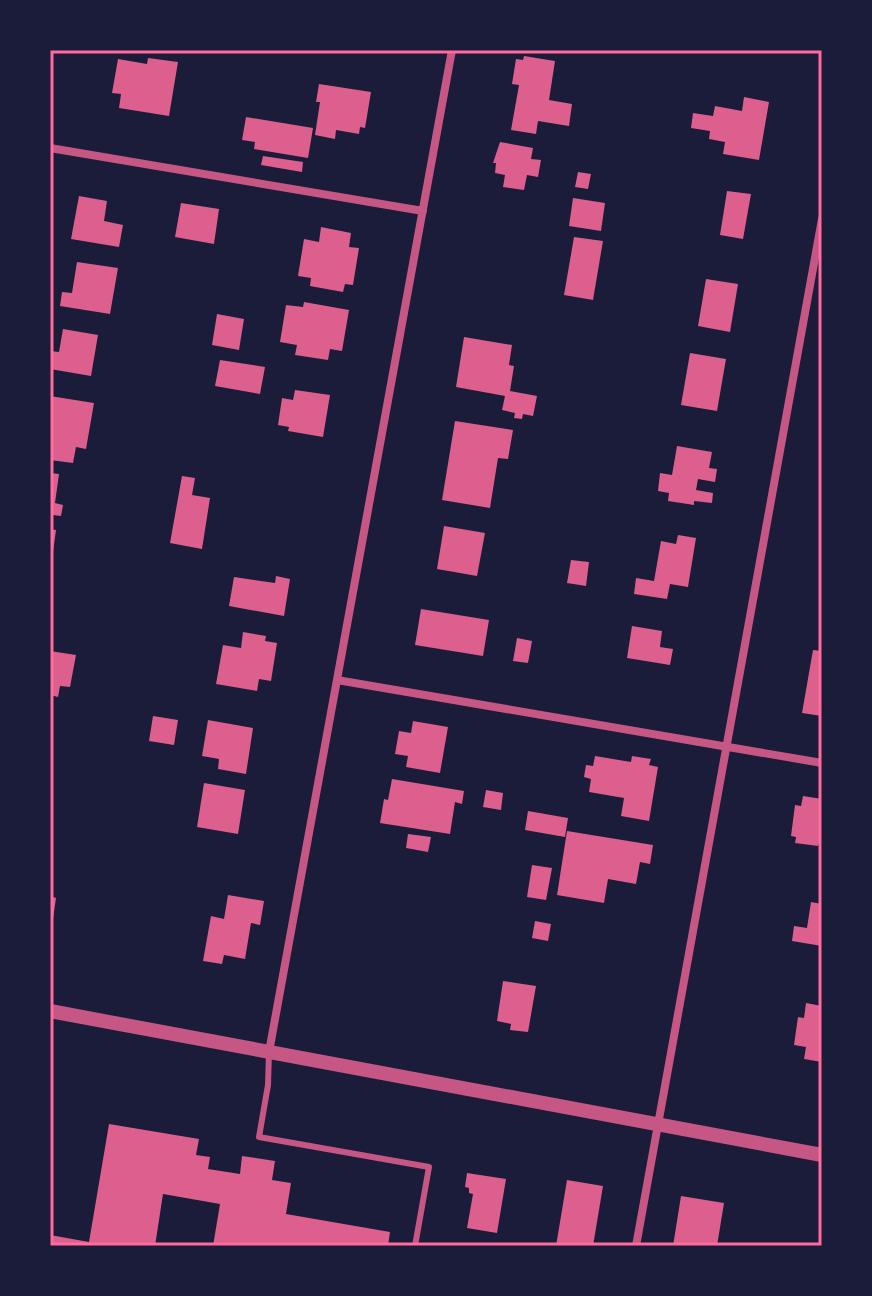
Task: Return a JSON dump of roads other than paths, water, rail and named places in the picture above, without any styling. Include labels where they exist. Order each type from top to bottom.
[{"type":"street","points":[[269,1052],[452,50]]},
{"type":"street","points":[[50,148],[423,211]]},
{"type":"street","points":[[636,1246],[822,219]]},
{"type":"street","points":[[337,680],[822,763]]},
{"type":"street","points":[[50,1011],[822,1155]]},
{"type":"lane","points":[[269,1052],[268,1085],[259,1137],[429,1167],[415,1246]]}]
